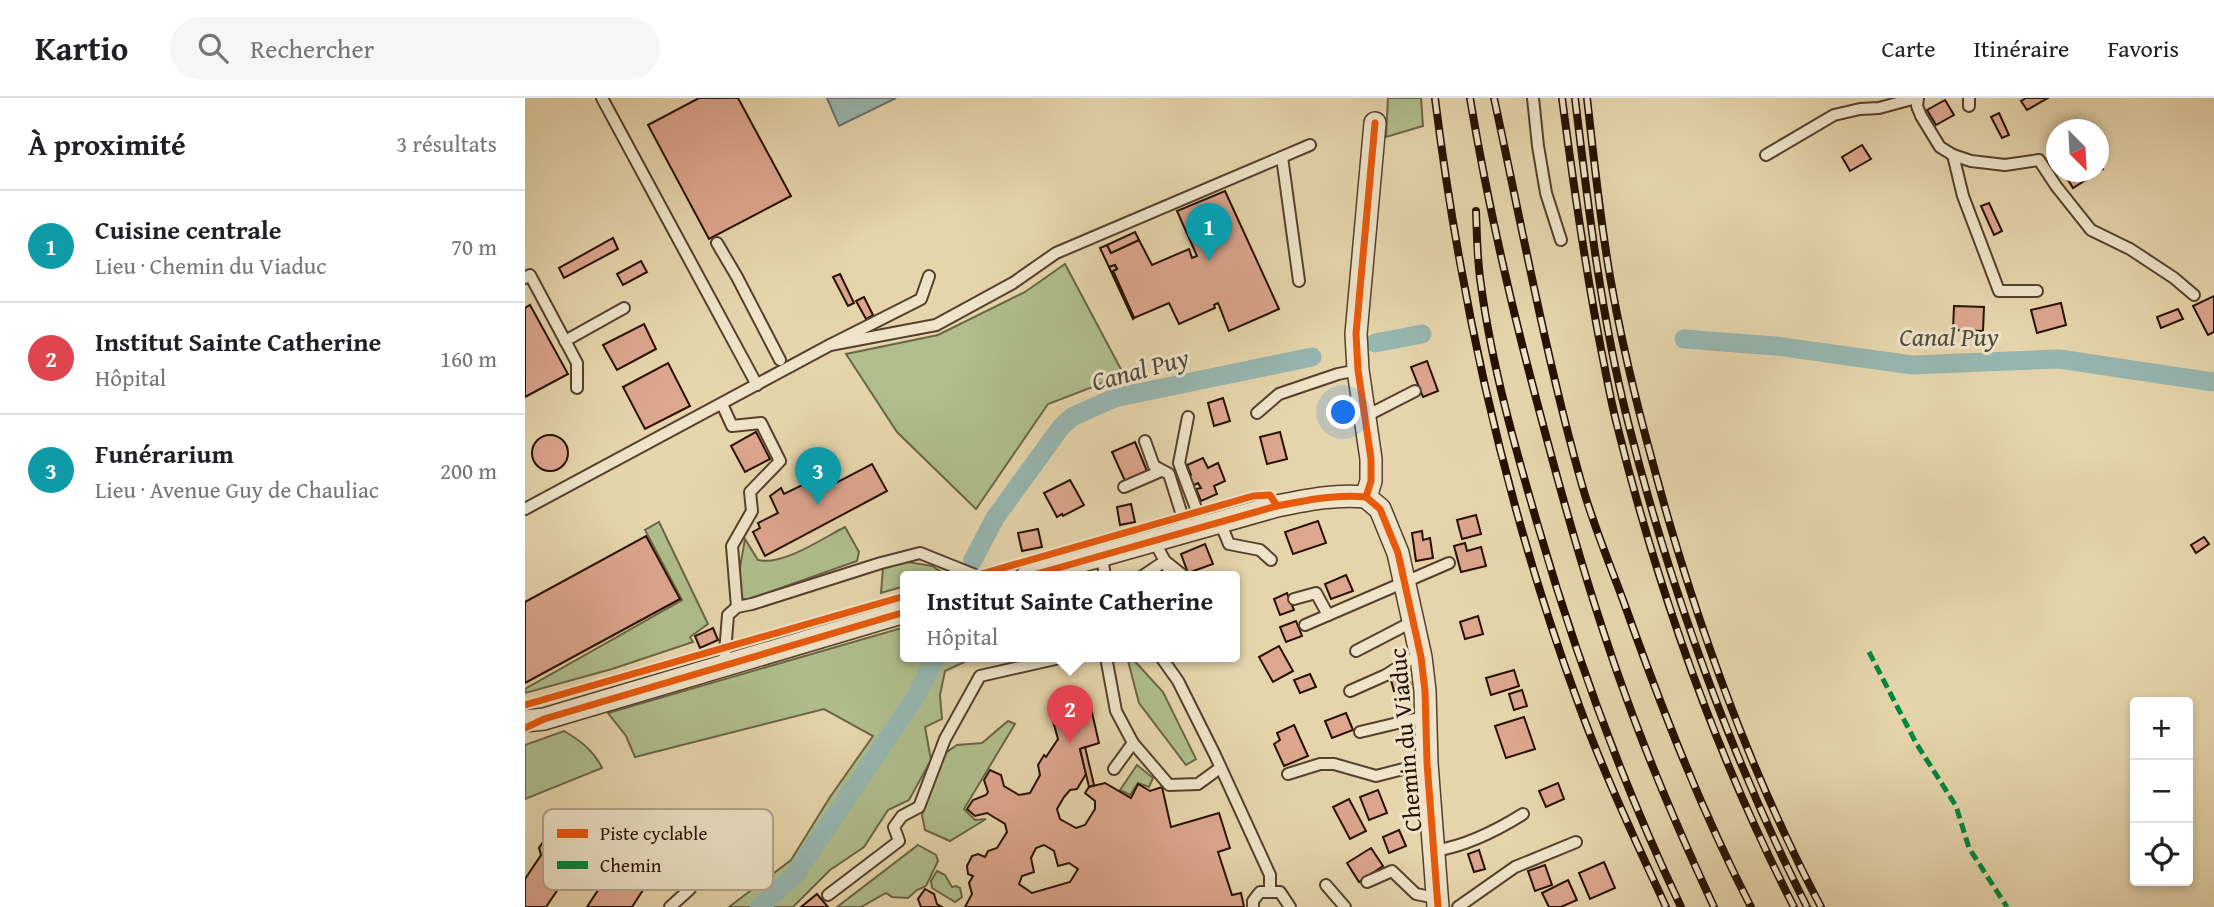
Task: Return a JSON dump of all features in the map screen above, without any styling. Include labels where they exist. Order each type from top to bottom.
[{"type":"street","points":[[1068,571],[1103,566],[1154,541],[1277,506],[1344,495],[1366,497],[1371,481],[1371,459],[1356,334],[1375,123]]},
{"type":"street","name":"Chemin du Viaduc","points":[[1366,497],[1380,509],[1398,553],[1421,657],[1427,716],[1427,763],[1437,903]]},
{"type":"street","points":[[531,723],[900,613]]},
{"type":"lane","points":[[602,98],[757,386]]},
{"type":"lane","points":[[1533,98],[1546,193],[1561,240]]},
{"type":"lane","points":[[1766,155],[1834,116],[1917,98],[1921,116],[1940,147],[1953,155],[1971,160],[2005,165],[2039,160],[2091,230],[2130,249],[2174,278],[2194,295]]},
{"type":"lane","points":[[830,345],[936,325],[1013,283],[1056,253],[1310,145]]},
{"type":"lane","points":[[1953,155],[1963,196],[1999,292],[2037,291]]},
{"type":"lane","points":[[1282,158],[1299,281]]},
{"type":"lane","points":[[717,243],[780,359]]},
{"type":"lane","points":[[525,278],[530,275],[577,363],[577,388]]},
{"type":"lane","points":[[525,509],[921,299],[929,276]]},
{"type":"lane","points":[[565,341],[624,308]]},
{"type":"lane","points":[[1257,413],[1279,394],[1358,365]]},
{"type":"lane","points":[[1364,413],[1372,414],[1415,391]]},
{"type":"lane","points":[[722,404],[732,426],[761,422],[780,461],[750,492],[752,511],[732,546],[737,607]]},
{"type":"lane","points":[[1188,417],[1179,463],[1203,527]]},
{"type":"lane","points":[[1145,441],[1154,466],[1169,474],[1203,527],[1229,544],[1260,550],[1271,560]]},
{"type":"lane","points":[[1124,487],[1161,471]]},
{"type":"lane","points":[[1154,541],[1169,571]]},
{"type":"lane","points":[[724,666],[728,615],[737,607],[920,553],[965,571]]},
{"type":"lane","points":[[1150,571],[1165,561]]},
{"type":"lane","points":[[1165,561],[1178,571]]},
{"type":"lane","points":[[1305,625],[1449,563]]},
{"type":"lane","points":[[1294,599],[1316,593],[1328,615]]},
{"type":"lane","points":[[1356,651],[1412,621]]},
{"type":"lane","points":[[1350,691],[1386,675],[1409,660],[1421,657]]},
{"type":"lane","points":[[828,895],[899,841],[894,827],[902,816],[919,807],[945,739],[979,676],[1042,662]]},
{"type":"lane","points":[[1106,662],[1116,711],[1133,743],[1169,785],[1198,784],[1220,768]]},
{"type":"lane","points":[[1165,662],[1178,681],[1216,755],[1270,875],[1270,891]]},
{"type":"lane","points":[[1360,732],[1427,716]]},
{"type":"lane","points":[[1114,769],[1133,743]]},
{"type":"lane","points":[[1288,774],[1320,764],[1334,764],[1377,776],[1427,763]]},
{"type":"lane","points":[[1434,850],[1448,848],[1497,830],[1523,814]]},
{"type":"lane","points":[[1458,907],[1515,867],[1576,842]]},
{"type":"lane","points":[[1367,882],[1392,871],[1416,894],[1437,903]]},
{"type":"lane","points":[[1326,885],[1345,907]]},
{"type":"lane","points":[[670,907],[689,890]]},
{"type":"lane","points":[[1253,907],[1253,901],[1260,892],[1270,891],[1280,892],[1290,907]]},
{"type":"green space","points":[[1388,98],[1421,98],[1423,126],[1386,137]]},
{"type":"green space","points":[[1065,264],[1124,375],[1048,404],[976,509],[897,432],[846,354],[938,335],[1025,292]]},
{"type":"green space","points":[[659,522],[708,624],[690,637],[693,642],[612,669],[525,693],[525,689],[682,600],[645,530]]},
{"type":"green space","points":[[845,527],[859,552],[857,561],[747,600],[738,597],[737,584],[745,539],[758,560],[768,561],[803,550]]},
{"type":"green space","points":[[901,561],[932,566],[940,571],[900,571],[900,587],[881,593],[883,568]]},
{"type":"green space","points":[[900,628],[900,662],[964,662],[945,671],[940,695],[942,719],[925,727],[931,760],[909,800],[888,810],[864,847],[830,870],[793,907],[729,907],[751,890],[773,890],[773,874],[791,860],[830,797],[873,736],[824,709],[635,757],[626,736],[608,713]]},
{"type":"green space","points":[[1128,662],[1136,662],[1163,692],[1196,759],[1186,765],[1139,703]]},
{"type":"green space","points":[[1008,721],[1015,724],[964,809],[975,820],[986,819],[950,841],[925,830],[922,815],[944,754],[957,745],[982,743]]},
{"type":"green space","points":[[564,731],[586,747],[602,768],[525,799],[525,745]]},
{"type":"green space","points":[[1137,765],[1153,778],[1149,787],[1138,783],[1130,795],[1120,790]]},
{"type":"green space","points":[[918,845],[936,855],[938,861],[926,886],[908,898],[892,897],[886,893],[861,907],[837,907]]},
{"type":"green space","points":[[937,871],[945,875],[952,887],[960,888],[962,897],[955,902],[932,888],[931,881]]},
{"type":"water","points":[[827,98],[896,98],[839,126]]},
{"type":"building","points":[[699,98],[738,98],[791,196],[709,239],[648,125]]},
{"type":"building","points":[[2026,98],[2048,98],[2027,110],[2021,101]]},
{"type":"building","points":[[1945,100],[1954,115],[1936,125],[1927,110]]},
{"type":"building","points":[[1999,113],[2009,135],[2002,138],[1991,117]]},
{"type":"building","points":[[1862,145],[1871,159],[1850,171],[1842,157]]},
{"type":"building","points":[[2069,182],[2082,182],[2073,188]]},
{"type":"building","points":[[1225,191],[1279,309],[1229,331],[1218,303],[1214,305],[1215,308],[1179,324],[1169,303],[1134,318],[1113,271],[1117,269],[1115,265],[1109,267],[1100,248],[1107,245],[1111,253],[1139,240],[1152,265],[1189,249],[1192,258],[1197,256],[1177,211]]},
{"type":"building","points":[[1989,203],[2002,231],[1994,235],[1981,206]]},
{"type":"building","points":[[1135,232],[1139,240],[1111,253],[1107,245]]},
{"type":"building","points":[[613,238],[618,249],[564,278],[559,268]]},
{"type":"building","points":[[641,261],[647,272],[623,285],[617,274]]},
{"type":"building","points":[[1115,265],[1117,269],[1113,271],[1133,319],[1109,267]]},
{"type":"building","points":[[840,274],[854,303],[848,306],[833,277]]},
{"type":"building","points":[[2214,296],[2214,332],[2208,335],[2193,306]]},
{"type":"building","points":[[864,297],[873,315],[866,319],[856,301]]},
{"type":"building","points":[[2061,303],[2066,325],[2037,333],[2031,310]]},
{"type":"building","points":[[530,305],[568,374],[525,397],[525,308]]},
{"type":"building","points":[[1954,306],[1984,307],[1983,331],[1953,330]]},
{"type":"building","points":[[2178,309],[2183,319],[2161,328],[2157,317]]},
{"type":"building","points":[[644,324],[656,349],[617,370],[603,345]]},
{"type":"building","points":[[1427,361],[1438,391],[1423,397],[1411,367]]},
{"type":"building","points":[[668,363],[690,406],[645,429],[623,387]]},
{"type":"building","points":[[1223,398],[1230,421],[1214,426],[1208,403]]},
{"type":"building","points":[[756,432],[770,459],[745,472],[731,446]]},
{"type":"building","points":[[1280,432],[1287,459],[1267,464],[1260,437]]},
{"type":"building","points":[[550,435],[563,440],[568,453],[563,466],[550,471],[537,466],[532,453],[537,440]]},
{"type":"building","points":[[1135,442],[1147,471],[1125,481],[1112,452]]},
{"type":"building","points":[[822,454],[836,483],[872,464],[887,491],[765,556],[753,532],[760,528],[758,523],[778,513],[770,496],[781,488],[784,494],[817,478],[810,464]]},
{"type":"building","points":[[1203,458],[1208,468],[1218,463],[1225,481],[1214,486],[1217,494],[1201,501],[1196,489],[1201,488],[1198,483],[1192,486],[1187,465]]},
{"type":"building","points":[[1070,480],[1084,505],[1057,517],[1044,493]]},
{"type":"building","points":[[1131,504],[1135,522],[1120,525],[1117,507]]},
{"type":"building","points":[[1476,515],[1481,534],[1462,539],[1457,520]]},
{"type":"building","points":[[1318,521],[1326,543],[1293,554],[1285,532]]},
{"type":"building","points":[[1038,529],[1042,547],[1022,551],[1018,533]]},
{"type":"building","points":[[1422,531],[1423,540],[1430,538],[1433,558],[1416,561],[1412,533]]},
{"type":"building","points":[[646,536],[680,599],[525,683],[525,602]]},
{"type":"building","points":[[2204,537],[2209,544],[2196,553],[2191,545]]},
{"type":"building","points":[[1465,543],[1467,551],[1481,547],[1486,566],[1461,572],[1454,546]]},
{"type":"building","points":[[1205,544],[1213,564],[1187,571],[1181,554]]},
{"type":"building","points":[[1346,575],[1353,591],[1331,599],[1325,584]]},
{"type":"building","points":[[1287,593],[1294,610],[1280,615],[1274,599]]},
{"type":"building","points":[[1478,616],[1483,634],[1465,639],[1460,622]]},
{"type":"building","points":[[1296,621],[1302,636],[1286,642],[1280,627]]},
{"type":"building","points":[[713,628],[718,640],[700,648],[695,636]]},
{"type":"building","points":[[1279,646],[1293,671],[1273,682],[1259,657]]},
{"type":"building","points":[[1514,670],[1519,686],[1491,695],[1486,678]]},
{"type":"building","points":[[1407,672],[1411,686],[1394,691],[1390,677]]},
{"type":"building","points":[[1310,674],[1316,687],[1300,693],[1294,680]]},
{"type":"building","points":[[1522,690],[1527,706],[1514,710],[1509,694]]},
{"type":"building","points":[[1090,704],[1099,743],[1080,749],[1086,774],[1077,789],[1070,790],[1057,809],[1060,819],[1076,828],[1085,825],[1095,809],[1095,801],[1085,793],[1089,787],[1105,783],[1131,798],[1138,784],[1150,791],[1162,787],[1171,827],[1219,813],[1230,848],[1218,852],[1232,895],[1241,893],[1244,907],[965,907],[972,894],[969,883],[973,876],[968,874],[967,866],[972,856],[978,854],[985,857],[988,851],[997,848],[1007,832],[1005,824],[987,813],[975,816],[967,809],[973,800],[988,792],[984,780],[990,770],[1001,775],[1004,786],[1019,795],[1030,793],[1040,775],[1038,765],[1058,739],[1051,714]],"holes":[[[1044,845],[1054,851],[1058,866],[1069,863],[1078,869],[1070,882],[1032,893],[1019,884],[1022,876],[1034,872],[1031,858],[1036,848]]]},
{"type":"building","points":[[1346,713],[1353,730],[1332,738],[1325,721]]},
{"type":"building","points":[[1524,717],[1535,749],[1506,758],[1495,726]]},
{"type":"building","points":[[1294,725],[1308,756],[1284,766],[1274,744],[1280,740],[1277,733]]},
{"type":"building","points":[[1085,747],[1094,785],[1089,787],[1080,749]]},
{"type":"building","points":[[1558,783],[1564,799],[1546,807],[1539,791]]},
{"type":"building","points":[[1378,790],[1387,813],[1369,820],[1360,797]]},
{"type":"building","points":[[1349,799],[1366,831],[1350,839],[1333,807]]},
{"type":"building","points":[[1399,830],[1406,846],[1389,853],[1383,837]]},
{"type":"building","points":[[543,842],[543,890],[558,890],[546,907],[525,907],[525,879],[541,855],[539,848]]},
{"type":"building","points":[[1371,848],[1383,866],[1359,882],[1347,863]]},
{"type":"building","points":[[1479,850],[1485,869],[1474,872],[1468,854]]},
{"type":"building","points":[[1604,862],[1615,888],[1590,899],[1579,873]]},
{"type":"building","points":[[1545,865],[1552,885],[1535,891],[1528,871]]},
{"type":"building","points":[[1568,880],[1577,900],[1561,907],[1549,907],[1542,893]]},
{"type":"building","points":[[925,889],[934,894],[937,904],[942,907],[921,907],[918,899]]},
{"type":"building","points":[[598,890],[643,890],[632,907],[587,907]]},
{"type":"building","points":[[817,894],[828,907],[801,907]]},
{"type":"waterway","name":"Canal Puy","points":[[1375,343],[1422,334]]},
{"type":"waterway","name":"Canal Puy","points":[[1684,339],[1776,346],[1912,365],[2059,359],[2214,382]]},
{"type":"waterway","name":"Canal Puy","points":[[973,560],[995,518],[1061,427],[1072,417],[1114,398],[1312,357]]},
{"type":"waterway","name":"Canal Puy","points":[[759,907],[794,876],[915,698],[933,662]]},
{"type":"railway","points":[[1435,98],[1458,253],[1473,330],[1490,407],[1530,559],[1590,733],[1666,907]]},
{"type":"railway","points":[[1470,98],[1514,312],[1581,561],[1641,737],[1714,907]]},
{"type":"railway","points":[[1494,98],[1546,341],[1586,500],[1682,755],[1751,907]]},
{"type":"railway","points":[[1562,98],[1595,318],[1614,412],[1650,546],[1714,730],[1794,907]]},
{"type":"railway","points":[[1575,98],[1603,301],[1628,422],[1645,484],[1704,669],[1752,790],[1807,907]]},
{"type":"railway","points":[[1587,98],[1597,190],[1617,312],[1668,518],[1699,618],[1735,717],[1775,813],[1821,907]]},
{"type":"railway","points":[[1476,211],[1480,276],[1491,346],[1538,526],[1568,624],[1602,720],[1681,907]]},
{"type":"marked path","points":[[1869,652],[1916,743],[1956,806],[1969,848],[2007,907]]},
{"type":"cycle path","points":[[1366,497],[1371,481],[1371,459],[1358,370],[1356,334],[1375,123]]},
{"type":"cycle path","points":[[992,571],[1253,496],[1270,495],[1277,506]]},
{"type":"cycle path","points":[[1047,571],[1277,506],[1332,497],[1366,497]]},
{"type":"cycle path","points":[[1366,497],[1380,509],[1398,553],[1421,657],[1438,907]]},
{"type":"cycle path","points":[[525,705],[900,597]]},
{"type":"cycle path","points":[[525,728],[544,719],[900,613]]},
{"type":"place","name":"Cuisine centrale","points":[[1209,261]]},
{"type":"place","name":"Funérarium","points":[[818,505]]},
{"type":"place","name":"Institut Sainte Catherine","points":[[1070,743]]}]
